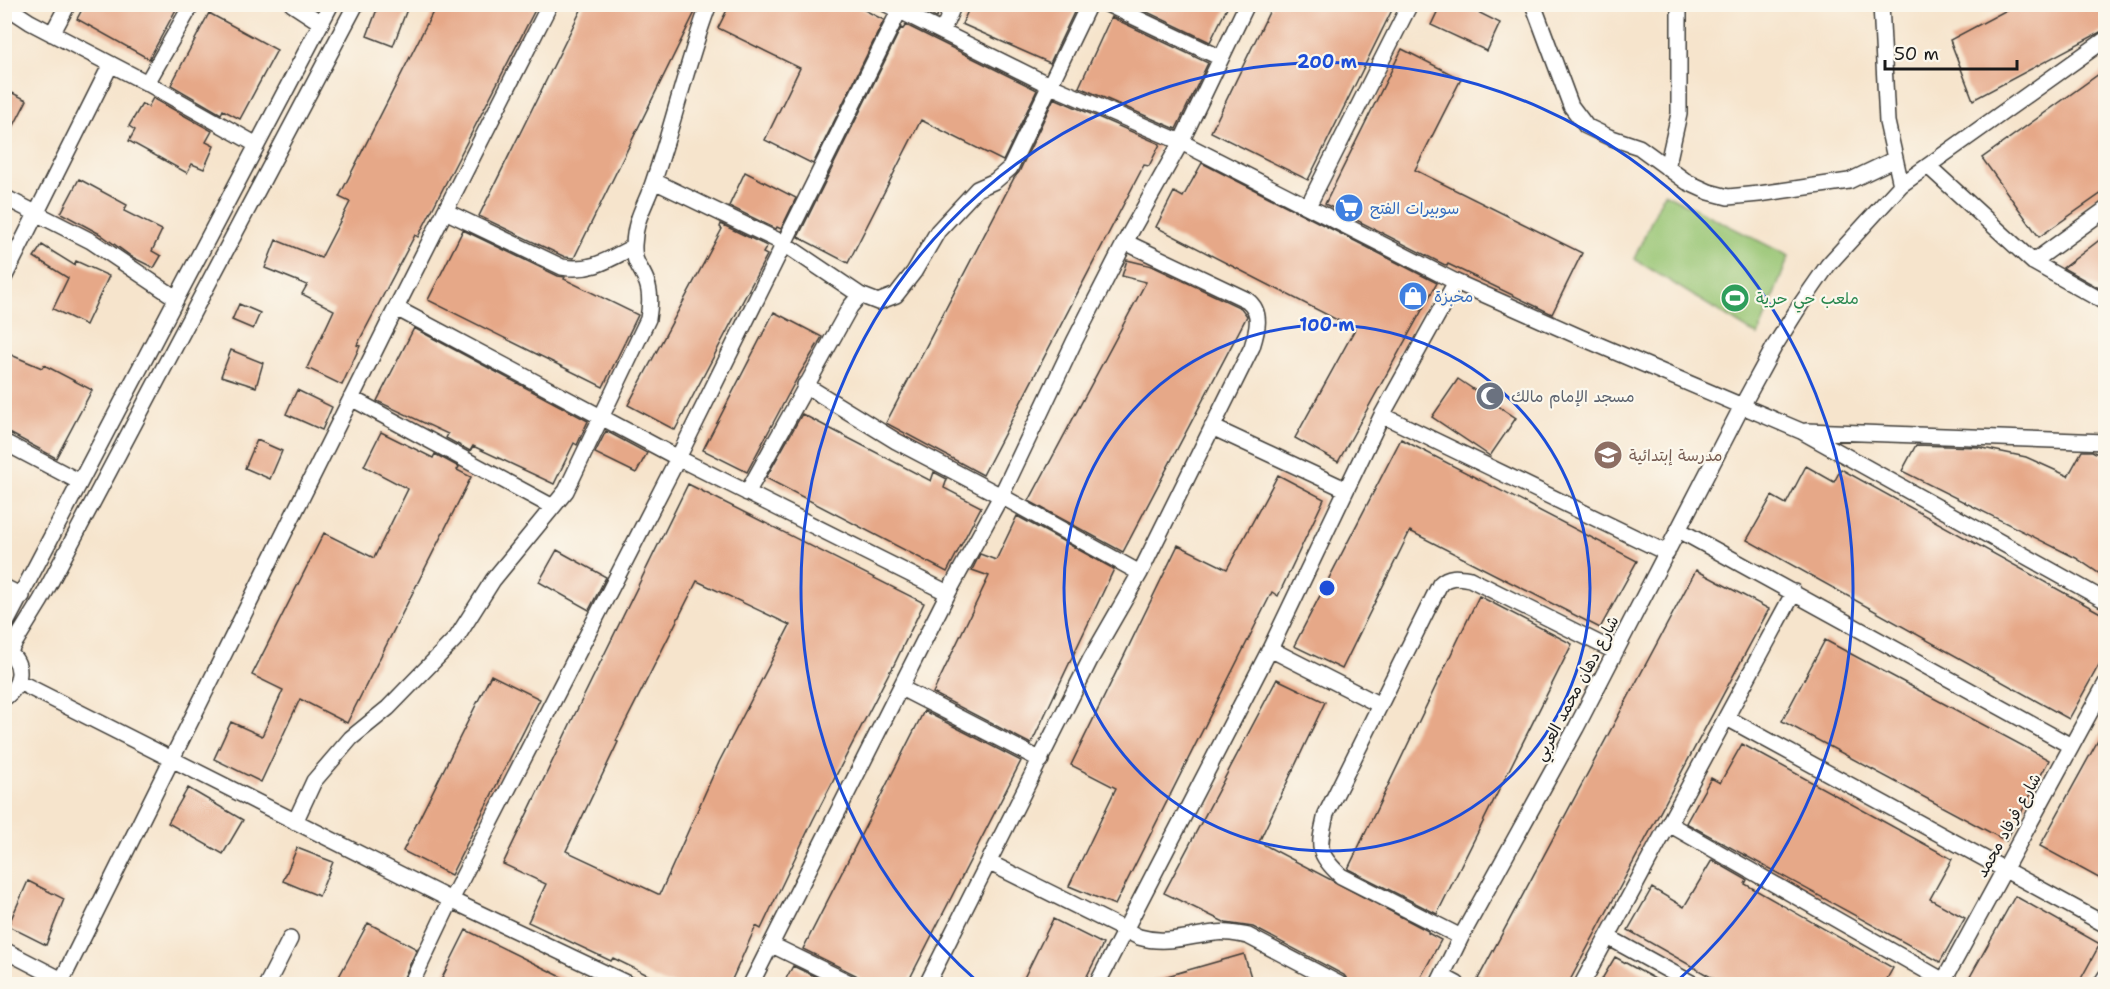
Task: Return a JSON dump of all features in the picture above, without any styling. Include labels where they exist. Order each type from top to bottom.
[{"type":"street","points":[[52,34],[68,4]]},
{"type":"street","points":[[147,83],[192,4]]},
{"type":"street","points":[[292,4],[321,22]]},
{"type":"street","points":[[4,627],[331,4]]},
{"type":"street","points":[[4,698],[13,692],[19,682],[20,671],[16,660],[7,651],[46,590],[356,4]]},
{"type":"street","points":[[4,950],[61,982],[550,4]]},
{"type":"street","points":[[295,822],[314,781],[351,738],[388,708],[458,637],[493,580],[566,491],[648,319],[651,300],[647,281],[636,265],[633,248],[636,223],[654,181],[692,51],[709,4]]},
{"type":"street","points":[[942,32],[954,4]]},
{"type":"street","points":[[654,181],[783,243],[860,295],[878,302],[896,295],[914,272],[938,231],[977,189],[995,181],[1010,168],[1089,4]]},
{"type":"street","points":[[1107,4],[1221,58]]},
{"type":"street","points":[[751,984],[948,593],[1001,496],[1074,342],[1125,242],[1181,142],[1247,4]]},
{"type":"street","points":[[1308,206],[1410,4]]},
{"type":"street","points":[[1533,4],[1571,106],[1580,120],[1596,132],[1639,147],[1687,182],[1709,192],[1728,196],[1769,193],[1849,181],[1895,159]]},
{"type":"street","points":[[1667,168],[1678,114],[1679,4]]},
{"type":"street","points":[[1881,4],[1887,122],[1901,185]]},
{"type":"street","points":[[4,5],[30,22],[147,83],[257,145]]},
{"type":"street","points":[[411,984],[451,900],[678,458],[783,243],[815,183],[892,8],[1051,86],[1181,142],[1456,282],[1801,431],[2106,601]]},
{"type":"street","name":"شارع دهان محمد العربي","points":[[1440,980],[1461,937],[1576,728],[1742,406],[1790,322],[1828,265],[1901,185],[2106,39]]},
{"type":"street","points":[[4,278],[111,64]]},
{"type":"street","points":[[1929,166],[2032,262],[2106,303]]},
{"type":"street","points":[[4,197],[91,242],[176,298]]},
{"type":"street","points":[[2032,262],[2106,209]]},
{"type":"street","points":[[445,211],[562,267],[577,270],[593,267],[633,248]]},
{"type":"street","points":[[927,984],[1090,660],[1140,573],[1252,347],[1257,330],[1255,309],[1252,304],[1234,293],[1125,242]]},
{"type":"street","points":[[1097,984],[1270,649],[1382,415],[1456,282]]},
{"type":"street","points":[[747,493],[805,385],[850,307],[860,295]]},
{"type":"street","points":[[396,308],[678,458],[948,593]]},
{"type":"street","points":[[805,385],[896,441],[1140,573]]},
{"type":"street","points":[[351,398],[554,507]]},
{"type":"street","points":[[1382,415],[1667,553]]},
{"type":"street","points":[[1212,426],[1345,489]]},
{"type":"street","points":[[1801,431],[2106,442]]},
{"type":"street","points":[[4,442],[80,482]]},
{"type":"street","points":[[1680,530],[2072,746]]},
{"type":"street","points":[[1461,937],[1341,876],[1325,862],[1319,843],[1326,814],[1440,584],[1446,578],[1470,579],[1614,651]]},
{"type":"street","points":[[4,587],[22,596]]},
{"type":"street","points":[[1582,984],[1794,592]]},
{"type":"street","points":[[1270,649],[1380,705]]},
{"type":"street","points":[[19,682],[451,900],[628,984]]},
{"type":"street","name":"شارع فرفاد محمد","points":[[1943,983],[2106,683]]},
{"type":"street","points":[[901,688],[1041,760]]},
{"type":"street","points":[[1727,718],[2106,925]]},
{"type":"street","points":[[1669,824],[1943,983]]},
{"type":"street","points":[[990,862],[1125,931],[1151,941],[1167,942],[1217,932],[1248,936],[1339,984]]},
{"type":"street","points":[[1608,937],[1693,984]]},
{"type":"street","points":[[267,984],[290,939]]},
{"type":"street","points":[[772,945],[852,984]]},
{"type":"street","points":[[2101,984],[2106,976]]},
{"type":"street","points":[[1440,980],[1457,984]]},
{"type":"green space","name":"ملعب حي حرية","points":[[1664,193],[1789,256],[1758,336],[1634,259]]},
{"type":"building","points":[[85,4],[179,4],[149,59],[77,19]]},
{"type":"building","points":[[379,4],[409,4],[393,46],[367,36]]},
{"type":"building","points":[[437,4],[538,4],[418,237],[415,235],[357,345],[360,346],[342,385],[307,368],[334,310],[302,294],[307,285],[265,268],[276,240],[321,258],[350,202],[339,197]]},
{"type":"building","points":[[584,4],[685,4],[696,10],[573,258],[565,257],[479,216]]},
{"type":"building","points":[[730,4],[853,4],[884,20],[813,164],[765,140],[800,68],[718,28]]},
{"type":"building","points":[[916,4],[943,4],[936,18],[915,7]]},
{"type":"building","points":[[971,4],[1078,4],[1050,63],[962,24]]},
{"type":"building","points":[[1146,4],[1229,4],[1210,42],[1143,10]]},
{"type":"building","points":[[1273,4],[1395,4],[1308,180],[1211,132]]},
{"type":"building","points":[[1441,4],[1462,4],[1500,23],[1487,51],[1431,25]]},
{"type":"building","points":[[2018,4],[2106,4],[2106,29],[1973,100],[1950,40]]},
{"type":"building","points":[[209,13],[277,50],[240,119],[223,110],[221,114],[171,85]]},
{"type":"building","points":[[1111,17],[1208,63],[1176,129],[1079,87]]},
{"type":"building","points":[[906,25],[1037,90],[1003,161],[921,120],[848,263],[798,237],[901,28],[903,29]]},
{"type":"building","points":[[1402,49],[1461,79],[1415,170],[1582,253],[1552,314],[1448,264],[1447,266],[1325,204]]},
{"type":"building","points":[[2106,69],[2106,190],[2039,237],[1982,158]]},
{"type":"building","points":[[4,89],[27,100],[4,145]]},
{"type":"building","points":[[153,98],[212,131],[206,142],[214,146],[204,169],[192,164],[187,173],[129,141],[135,130],[129,126],[142,104],[148,107]]},
{"type":"building","points":[[1054,98],[1160,144],[1149,166],[1144,165],[983,475],[886,423],[1019,172]]},
{"type":"building","points":[[1202,163],[1437,283],[1338,462],[1295,438],[1355,329],[1156,227],[1174,192],[1183,197]]},
{"type":"building","points":[[745,172],[796,198],[781,229],[777,227],[776,229],[729,206]]},
{"type":"building","points":[[79,179],[127,205],[124,211],[162,230],[152,251],[161,256],[154,268],[61,213]]},
{"type":"building","points":[[721,224],[767,246],[763,253],[767,255],[675,430],[628,405],[722,229]]},
{"type":"building","points":[[463,230],[558,276],[565,277],[564,279],[638,315],[603,387],[428,300]]},
{"type":"building","points":[[2106,235],[2106,292],[2063,268]]},
{"type":"building","points":[[42,245],[74,265],[76,261],[109,276],[86,325],[53,309],[68,278],[34,257]]},
{"type":"building","points":[[1127,260],[1152,266],[1241,308],[1247,316],[1123,552],[1029,501],[1146,282],[1122,276]]},
{"type":"building","points":[[239,304],[260,313],[253,329],[232,320]]},
{"type":"building","points":[[774,312],[822,337],[796,380],[747,472],[703,450]]},
{"type":"building","points":[[414,328],[588,421],[577,445],[574,443],[554,484],[473,446],[470,451],[446,438],[448,434],[377,401]]},
{"type":"building","points":[[231,350],[263,363],[256,387],[221,376]]},
{"type":"building","points":[[4,352],[42,368],[44,365],[92,390],[56,458],[4,430]]},
{"type":"building","points":[[1458,379],[1516,418],[1490,456],[1432,417]]},
{"type":"building","points":[[297,390],[332,407],[322,430],[286,414]]},
{"type":"building","points":[[802,414],[931,481],[934,472],[947,479],[944,488],[981,507],[947,572],[766,478]]},
{"type":"building","points":[[606,431],[647,453],[636,473],[595,453]]},
{"type":"building","points":[[381,432],[433,458],[435,454],[459,467],[457,470],[471,477],[347,723],[300,699],[261,782],[214,759],[231,722],[262,736],[283,690],[252,675],[324,533],[374,558],[408,489],[364,466]]},
{"type":"building","points":[[1401,439],[1637,561],[1600,628],[1410,531],[1342,669],[1294,646]]},
{"type":"building","points":[[257,440],[282,451],[270,479],[245,468]]},
{"type":"building","points":[[1916,445],[1978,447],[2026,457],[2068,476],[2082,451],[2092,451],[2106,458],[2106,578],[2076,558],[1902,471]]},
{"type":"building","points":[[1806,466],[1834,482],[1841,469],[2106,616],[2106,652],[2069,719],[1747,540],[1772,496],[1786,504]]},
{"type":"building","points":[[1278,475],[1324,499],[1278,596],[1272,592],[1115,905],[1069,886],[1116,788],[1071,765],[1178,545],[1227,569]]},
{"type":"building","points":[[688,484],[924,603],[813,820],[761,929],[756,926],[730,984],[666,984],[613,958],[611,961],[528,922],[546,884],[503,864]],"holes":[[[697,581],[790,625],[719,762],[660,894],[566,851],[618,742],[616,741]]]},
{"type":"building","points":[[1017,516],[1114,569],[1031,744],[933,693],[989,576],[972,570],[980,554],[996,560]]},
{"type":"building","points":[[557,550],[606,577],[589,610],[539,582]]},
{"type":"building","points":[[1696,570],[1769,609],[1568,984],[1489,984],[1478,979]]},
{"type":"building","points":[[1479,596],[1572,644],[1437,914],[1348,869]]},
{"type":"building","points":[[1825,640],[2049,760],[2006,841],[1782,721]]},
{"type":"building","points":[[491,675],[540,699],[451,875],[403,851]]},
{"type":"building","points":[[1277,679],[1325,702],[1259,842],[1441,940],[1417,984],[1351,984],[1344,975],[1253,927],[1226,923],[1164,893]]},
{"type":"building","points":[[924,711],[1021,761],[907,984],[862,984],[856,975],[803,949]]},
{"type":"building","points":[[2106,726],[2106,882],[2040,846]]},
{"type":"building","points":[[1742,744],[1952,859],[1930,899],[1965,918],[1940,962],[1686,823],[1711,778],[1720,783]]},
{"type":"building","points":[[188,788],[243,820],[223,854],[168,823]]},
{"type":"building","points":[[297,848],[333,862],[319,896],[283,881]]},
{"type":"building","points":[[1712,860],[1747,880],[1745,884],[1893,968],[1884,984],[1723,984],[1628,930],[1652,888],[1684,907]]},
{"type":"building","points":[[28,881],[64,899],[46,945],[8,926]]},
{"type":"building","points":[[2015,896],[2100,944],[2078,984],[1966,984]]},
{"type":"building","points":[[1053,919],[1103,944],[1083,984],[1021,984]]},
{"type":"building","points":[[368,923],[417,949],[401,984],[335,984]]},
{"type":"building","points":[[466,930],[576,984],[439,984]]},
{"type":"building","points":[[1244,954],[1253,984],[1153,984],[1153,980]]},
{"type":"building","points":[[1615,957],[1664,984],[1599,984]]},
{"type":"building","points":[[793,966],[831,984],[783,984]]},
{"type":"place","name":"سوبيرات الفتح","points":[[1349,208]]},
{"type":"place","name":"مخبزة","points":[[1413,296]]},
{"type":"place","name":"ملعب حي حرية","points":[[1735,298]]},
{"type":"place","name":"مسجد الإمام مالك","points":[[1490,396]]},
{"type":"place","name":"مدرسة إبتدائية","points":[[1608,455]]}]
